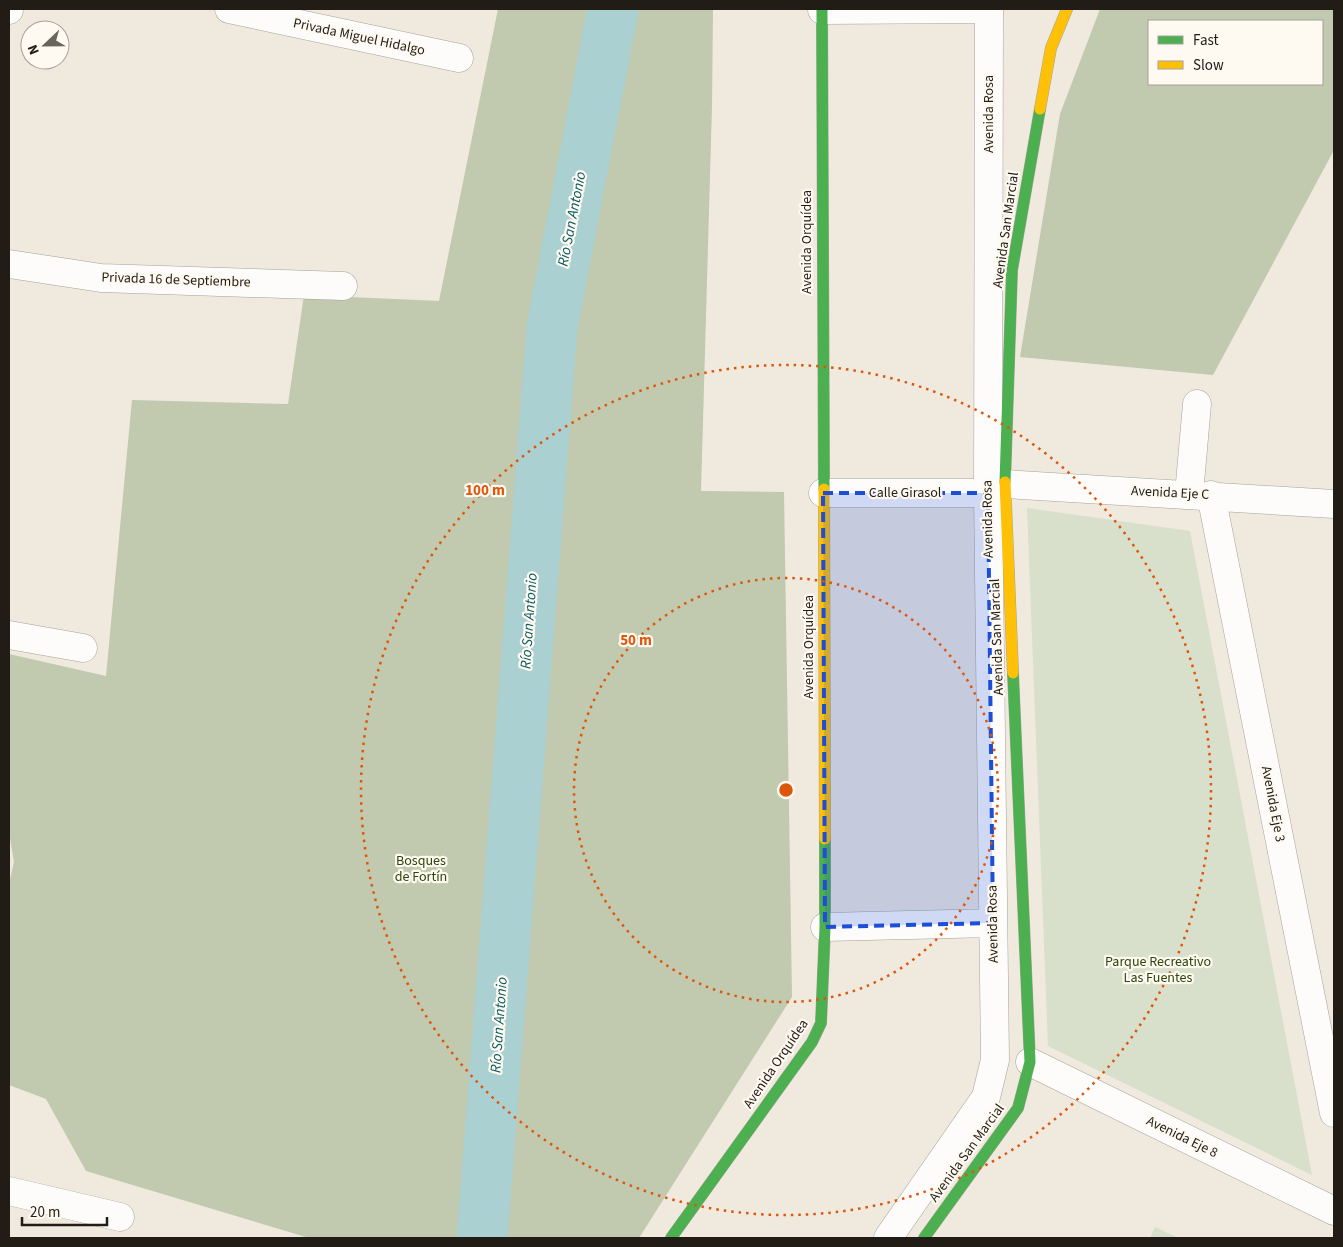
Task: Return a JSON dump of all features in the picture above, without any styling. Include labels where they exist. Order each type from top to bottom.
[{"type":"street","name":"Privada Miguel Hidalgo","points":[[229,9],[459,58]]},
{"type":"street","points":[[822,9],[988,9]]},
{"type":"street","name":"Avenida Orquídea","points":[[671,1238],[812,1042],[821,1022],[825,927],[822,9]]},
{"type":"street","name":"Avenida Rosa","points":[[888,1238],[986,1097],[995,1060],[997,488],[988,9]]},
{"type":"street","name":"Avenida San Marcial","points":[[924,1238],[1018,1108],[1030,1062],[997,488],[1012,270],[1051,48],[1067,9]]},
{"type":"street","name":"Privada 16 de Septiembre","points":[[9,264],[100,278],[343,286]]},
{"type":"street","name":"Avenida Eje 3","points":[[1197,404],[1200,495],[1334,1113]]},
{"type":"street","name":"Calle Girasol","points":[[823,493],[997,488]]},
{"type":"street","name":"Avenida Eje C","points":[[997,488],[1200,495],[1334,504]]},
{"type":"street","points":[[9,634],[83,648]]},
{"type":"street","points":[[825,927],[994,922]]},
{"type":"street","name":"Avenida Eje 8","points":[[1030,1062],[1334,1212]]},
{"type":"street","points":[[9,1190],[120,1217]]},
{"type":"highlighted area","points":[[823,493],[988,493],[993,923],[825,927]]},
{"type":"green space","name":"Bosques de Fortín","points":[[498,9],[713,9],[701,491],[784,492],[792,997],[639,1238],[309,1238],[86,1171],[46,1099],[9,1085],[9,884],[14,862],[9,832],[9,654],[106,676],[132,400],[288,404],[304,295],[439,301]]},
{"type":"green space","points":[[1100,9],[1334,9],[1334,150],[1213,375],[1020,357],[1060,114]]},
{"type":"green space","name":"Parque Recreativo Las Fuentes","points":[[1027,508],[1190,531],[1312,1175],[1048,1046]]},
{"type":"green space","points":[[1155,1227],[1178,1238],[1150,1238]]},
{"type":"waterway","name":"Río San Antonio","points":[[482,1238],[552,327],[613,9]]},
{"type":"traffic: fast","points":[[822,9],[824,489]]},
{"type":"traffic: fast","points":[[1005,482],[1012,270],[1040,109]]},
{"type":"traffic: fast","points":[[924,1238],[1018,1108],[1030,1062],[1013,673]]},
{"type":"traffic: fast","points":[[671,1238],[812,1042],[821,1023],[825,927],[825,839]]},
{"type":"traffic: slow","points":[[1040,109],[1051,48],[1067,9]]},
{"type":"traffic: slow","points":[[1005,482],[1013,673]]},
{"type":"traffic: slow","points":[[824,489],[825,839]]}]
